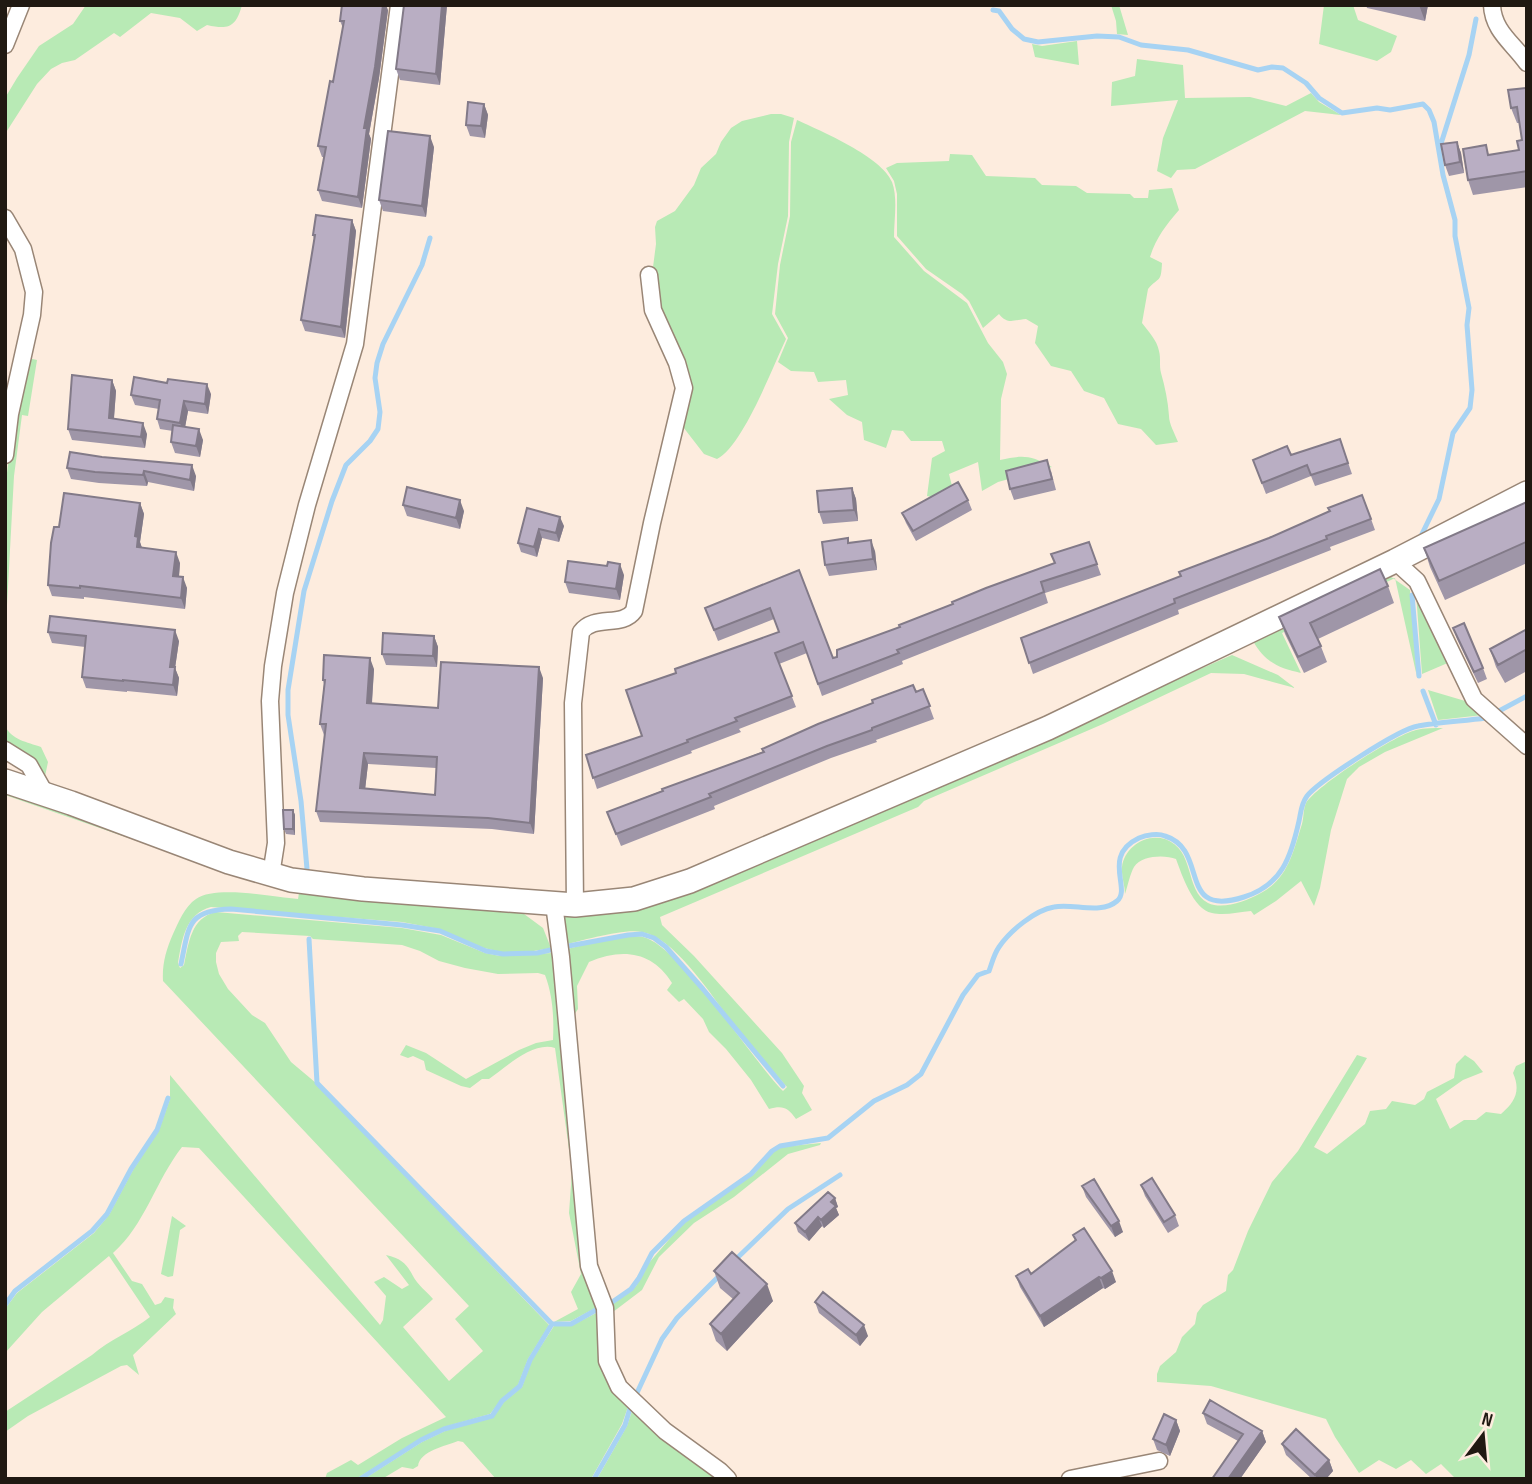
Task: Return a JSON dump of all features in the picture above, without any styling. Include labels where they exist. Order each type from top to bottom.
[{"type":"main road","points":[[5,782],[271,875],[363,889],[564,904],[634,899],[690,881],[1048,728],[1395,561],[1527,492]]},
{"type":"street","points":[[5,45],[21,5]]},
{"type":"street","points":[[271,875],[276,843],[270,701],[273,666],[285,593],[355,344],[398,5]]},
{"type":"street","points":[[1492,5],[1492,17],[1497,29],[1527,63]]},
{"type":"street","points":[[5,218],[23,249],[34,292],[32,315],[10,414],[5,455]]},
{"type":"street","points":[[649,275],[653,310],[677,363],[684,388],[634,611],[625,619],[593,622],[581,632],[573,703],[561,957],[589,1266],[605,1308],[607,1361],[619,1387],[639,1407],[665,1431],[728,1479]]},
{"type":"street","points":[[1395,561],[1418,581],[1474,699],[1527,746]]},
{"type":"street","points":[[5,750],[29,765],[46,795]]},
{"type":"street","points":[[1070,1479],[1159,1461]]},
{"type":"green space","points":[[86,5],[242,5],[237,18],[226,27],[207,25],[197,31],[180,18],[151,13],[120,37],[114,33],[75,60],[51,69],[37,84],[5,134],[5,98],[17,78],[39,46],[73,24]]},
{"type":"green space","points":[[1111,5],[1119,5],[1128,35],[1117,34]]},
{"type":"green space","points":[[1324,5],[1353,5],[1358,20],[1397,36],[1391,52],[1377,61],[1319,44]]},
{"type":"green space","points":[[1077,41],[1079,65],[1035,57],[1032,44],[1042,46]]},
{"type":"green space","points":[[1137,59],[1183,65],[1185,98],[1250,97],[1286,106],[1311,93],[1319,102],[1341,115],[1305,111],[1195,169],[1177,170],[1171,178],[1157,171],[1163,138],[1178,100],[1111,106],[1112,82],[1135,76]]},
{"type":"green space","points":[[771,114],[794,118],[789,142],[788,216],[778,264],[772,314],[786,339],[747,422],[737,439],[717,459],[704,454],[680,423],[687,397],[662,324],[652,275],[655,227],[657,221],[675,211],[694,185],[701,168],[716,154],[731,128],[742,121]]},
{"type":"green space","points":[[797,120],[864,154],[886,173],[892,182],[895,195],[894,237],[924,271],[967,303],[988,343],[1003,362],[1007,374],[1001,399],[1000,460],[1026,457],[1052,467],[998,482],[982,491],[978,462],[949,474],[954,494],[944,500],[927,496],[932,458],[945,451],[942,441],[911,441],[903,431],[892,430],[886,448],[864,440],[862,422],[847,415],[829,399],[848,395],[846,380],[818,382],[814,372],[791,371],[778,362],[788,338],[775,314],[780,265],[790,216],[791,142]]},
{"type":"green space","points":[[950,154],[972,155],[986,176],[1035,178],[1042,185],[1076,186],[1087,193],[1130,194],[1134,198],[1148,198],[1149,190],[1172,188],[1179,210],[1162,232],[1150,257],[1162,263],[1162,270],[1159,279],[1148,289],[1142,323],[1158,347],[1169,419],[1178,442],[1156,445],[1141,429],[1118,424],[1104,398],[1084,391],[1071,371],[1051,366],[1035,343],[1038,326],[1026,319],[1008,321],[999,314],[983,328],[969,301],[926,269],[897,236],[897,194],[894,181],[886,168],[897,163],[949,161]]},
{"type":"green space","points":[[28,358],[37,360],[28,416],[22,415],[14,476],[5,642],[5,488],[15,412]]},
{"type":"green space","points":[[1387,574],[1394,579],[1282,633],[1301,673],[1273,663],[1253,641]]},
{"type":"green space","points":[[1395,580],[1410,590],[1417,677]]},
{"type":"green space","points":[[1416,593],[1450,662],[1422,674]]},
{"type":"green space","points":[[1232,655],[1278,675],[1295,688],[1244,674],[1211,673],[1103,724],[924,801],[918,807],[660,917],[662,925],[694,956],[782,1053],[804,1086],[802,1093],[812,1110],[796,1119],[784,1108],[769,1109],[751,1080],[709,1032],[703,1019],[684,999],[679,1002],[667,990],[672,983],[664,972],[646,959],[624,954],[589,962],[577,986],[578,1009],[570,1021],[563,950],[615,938],[643,937],[676,960],[783,1091],[787,1087],[738,1030],[695,973],[669,946],[655,937],[634,931],[562,945],[565,917],[908,797]]},
{"type":"green space","points":[[1428,690],[1472,703],[1483,715],[1438,720]]},
{"type":"green space","points":[[5,726],[16,737],[41,747],[48,762],[44,781],[5,745]]},
{"type":"green space","points":[[1443,728],[1385,752],[1359,767],[1347,779],[1331,830],[1314,906],[1301,881],[1254,915],[1251,911],[1212,913],[1199,905],[1194,898],[1176,859],[1166,857],[1148,858],[1138,863],[1134,867],[1125,894],[1122,870],[1127,854],[1143,840],[1157,838],[1175,844],[1186,861],[1196,889],[1208,903],[1227,905],[1259,894],[1283,873],[1296,845],[1306,803],[1324,785],[1391,741],[1416,730]]},
{"type":"green space","points":[[5,790],[220,865],[520,911],[543,928],[551,948],[522,953],[501,952],[484,948],[439,929],[402,922],[211,907],[195,915],[190,922],[183,937],[178,963],[180,968],[184,965],[196,925],[216,912],[402,928],[441,935],[485,953],[500,956],[552,953],[556,964],[599,1306],[571,1321],[554,1322],[578,1309],[571,1292],[581,1274],[569,1213],[572,1171],[555,1048],[538,1048],[529,1052],[489,1079],[482,1079],[470,1088],[426,1070],[424,1061],[413,1056],[408,1058],[400,1055],[406,1045],[426,1053],[466,1079],[519,1050],[553,1040],[552,1007],[545,975],[498,974],[439,961],[402,945],[313,939],[310,936],[242,932],[238,936],[239,941],[221,942],[216,953],[219,974],[228,989],[252,1015],[265,1023],[291,1062],[316,1083],[549,1325],[528,1359],[518,1385],[490,1414],[444,1427],[356,1479],[325,1479],[327,1473],[351,1460],[358,1465],[402,1438],[446,1417],[199,1148],[182,1147],[134,1229],[113,1253],[132,1281],[142,1284],[155,1305],[161,1303],[165,1297],[174,1299],[173,1308],[176,1314],[133,1355],[139,1375],[127,1365],[121,1366],[28,1416],[5,1432],[5,1412],[150,1317],[109,1256],[42,1312],[5,1353],[5,1309],[17,1293],[94,1233],[109,1215],[133,1170],[159,1130],[170,1099],[170,1075],[380,1325],[386,1296],[374,1282],[384,1277],[402,1289],[409,1285],[386,1255],[403,1262],[433,1299],[403,1327],[449,1381],[483,1351],[455,1319],[469,1306],[163,981],[166,951],[185,910],[196,899],[205,895],[231,892],[298,899],[299,893],[229,873],[5,795]]},
{"type":"green space","points":[[1357,1055],[1367,1058],[1314,1147],[1327,1154],[1365,1124],[1370,1111],[1386,1109],[1392,1101],[1415,1105],[1424,1099],[1427,1092],[1454,1078],[1456,1064],[1465,1055],[1483,1072],[1463,1080],[1436,1099],[1450,1129],[1464,1120],[1476,1120],[1486,1112],[1501,1114],[1515,1096],[1513,1073],[1516,1066],[1527,1061],[1527,1479],[1456,1479],[1441,1464],[1426,1474],[1411,1460],[1396,1469],[1379,1460],[1359,1473],[1326,1419],[1211,1386],[1157,1382],[1160,1366],[1176,1352],[1182,1337],[1195,1324],[1197,1313],[1203,1305],[1226,1291],[1228,1275],[1233,1270],[1272,1182],[1298,1151]]},
{"type":"green space","points":[[821,1143],[788,1154],[734,1197],[694,1223],[659,1257],[642,1290],[613,1312],[607,1308],[636,1286],[648,1264],[685,1221],[754,1174],[774,1151],[780,1147]]},
{"type":"green space","points":[[172,1216],[186,1226],[180,1230],[173,1276],[168,1277],[161,1274]]},
{"type":"green space","points":[[600,1311],[600,1320],[629,1404],[622,1424],[591,1479],[496,1479],[463,1442],[458,1441],[423,1456],[418,1466],[413,1469],[402,1467],[382,1479],[364,1479],[422,1442],[445,1431],[493,1417],[504,1402],[522,1387],[532,1360],[554,1326],[571,1326]]},
{"type":"green space","points":[[634,1405],[724,1479],[597,1479],[627,1426]]},
{"type":"building","points":[[342,5],[383,5],[364,128],[367,128],[358,197],[318,190],[326,147],[318,146],[344,21],[340,21]]},
{"type":"building","points":[[404,5],[442,5],[436,74],[396,69]]},
{"type":"building","points":[[1527,88],[1527,171],[1468,180],[1463,149],[1486,145],[1488,155],[1519,150],[1517,141],[1522,140],[1517,107],[1511,108],[1508,90]]},
{"type":"building","points":[[468,102],[484,104],[481,126],[466,125]]},
{"type":"building","points":[[388,131],[430,136],[422,206],[379,200]]},
{"type":"building","points":[[1457,142],[1460,162],[1445,165],[1441,144]]},
{"type":"building","points":[[316,215],[352,220],[341,327],[301,320]]},
{"type":"building","points":[[72,375],[112,380],[109,418],[143,423],[141,437],[68,429]]},
{"type":"building","points":[[134,377],[167,383],[168,379],[207,384],[205,404],[184,401],[180,423],[157,419],[160,400],[131,395]]},
{"type":"building","points":[[173,425],[199,429],[196,446],[171,442]]},
{"type":"building","points":[[1340,439],[1348,463],[1311,475],[1307,465],[1262,483],[1253,460],[1287,446],[1291,455]]},
{"type":"building","points":[[70,452],[192,465],[190,480],[144,471],[143,475],[67,468]]},
{"type":"building","points":[[1047,460],[1052,479],[1010,489],[1006,471]]},
{"type":"building","points":[[958,482],[968,500],[913,531],[902,513]]},
{"type":"building","points":[[407,487],[460,500],[456,518],[403,505]]},
{"type":"building","points":[[852,488],[854,510],[819,512],[817,491]]},
{"type":"building","points":[[64,493],[140,503],[135,536],[138,537],[137,547],[176,552],[173,576],[183,577],[181,598],[80,586],[48,585],[51,543],[54,527],[59,527]]},
{"type":"building","points":[[1362,495],[1371,519],[1174,599],[1175,603],[1029,663],[1021,638],[1181,576],[1179,572],[1269,538],[1330,511],[1328,508]]},
{"type":"building","points":[[1527,502],[1527,545],[1526,542],[1439,581],[1424,548]]},
{"type":"building","points":[[527,508],[560,517],[556,533],[539,529],[534,547],[518,543]]},
{"type":"building","points":[[848,538],[848,543],[871,540],[873,559],[825,565],[822,542]]},
{"type":"building","points":[[1089,542],[1097,564],[1041,582],[1044,592],[818,684],[803,642],[775,653],[792,696],[735,718],[737,721],[687,740],[688,742],[593,778],[586,755],[642,736],[626,690],[676,673],[675,669],[779,632],[770,608],[714,630],[705,608],[799,570],[833,658],[837,657],[837,650],[900,627],[899,625],[986,588],[1055,563],[1051,554]]},
{"type":"building","points":[[568,561],[607,566],[608,562],[620,564],[616,589],[565,582]]},
{"type":"building","points":[[1380,569],[1388,586],[1310,623],[1321,646],[1298,657],[1279,617]]},
{"type":"building","points":[[50,616],[175,630],[170,667],[175,667],[173,685],[82,677],[86,636],[48,632]]},
{"type":"building","points":[[1464,623],[1483,668],[1474,672],[1453,628]]},
{"type":"building","points":[[1527,629],[1527,649],[1498,665],[1490,649]]},
{"type":"building","points":[[383,633],[434,636],[433,656],[382,654]]},
{"type":"building","points":[[324,655],[370,658],[367,703],[438,708],[441,662],[539,667],[530,823],[488,818],[316,811],[326,724],[320,724]],"holes":[[[364,753],[437,757],[435,795],[360,788]]]},
{"type":"building","points":[[913,685],[916,692],[923,689],[930,706],[616,834],[607,812],[764,752],[762,749],[873,703],[872,700]]},
{"type":"building","points":[[283,810],[293,810],[293,829],[284,829]]},
{"type":"building","points":[[1152,1178],[1175,1215],[1164,1222],[1141,1185]]},
{"type":"building","points":[[1094,1179],[1119,1221],[1111,1226],[1082,1186]]},
{"type":"building","points":[[828,1192],[835,1198],[831,1202],[836,1206],[821,1220],[818,1217],[805,1232],[795,1223]]},
{"type":"building","points":[[1084,1228],[1112,1271],[1040,1316],[1016,1276],[1028,1269],[1031,1274],[1076,1240],[1073,1235]]},
{"type":"building","points":[[732,1252],[767,1284],[721,1334],[710,1324],[739,1293],[714,1271]]},
{"type":"building","points":[[823,1292],[864,1325],[856,1335],[815,1302]]},
{"type":"building","points":[[1210,1400],[1262,1431],[1228,1479],[1212,1479],[1243,1434],[1203,1413]]},
{"type":"building","points":[[1164,1414],[1176,1420],[1166,1445],[1153,1439]]},
{"type":"building","points":[[1296,1429],[1329,1460],[1315,1475],[1282,1444]]},
{"type":"waterway","points":[[993,10],[999,11],[1012,29],[1024,39],[1038,42],[1097,36],[1119,37],[1141,45],[1188,50],[1258,70],[1283,68],[1342,113],[1377,108],[1390,110],[1423,104],[1429,110],[1434,122],[1443,175],[1455,220],[1455,236],[1469,308],[1467,325],[1472,390],[1470,408],[1453,433],[1439,499],[1421,536]]},
{"type":"waterway","points":[[1439,150],[1469,55],[1476,19]]},
{"type":"waterway","points":[[307,869],[301,801],[288,715],[288,690],[304,591],[346,465],[378,429],[380,412],[375,378],[377,363],[383,344],[422,265],[430,238]]},
{"type":"waterway","points":[[1412,595],[1419,676]]},
{"type":"waterway","points":[[1423,691],[1436,725]]},
{"type":"waterway","points":[[1499,711],[1527,696]]},
{"type":"waterway","points":[[608,1305],[631,1289],[652,1253],[684,1221],[751,1174],[772,1151],[780,1146],[828,1138],[874,1101],[907,1085],[921,1074],[963,995],[978,975],[989,971],[999,947],[1024,922],[1039,912],[1054,907],[1095,908],[1117,901],[1121,896],[1119,863],[1128,845],[1145,836],[1165,836],[1179,844],[1187,855],[1201,891],[1209,899],[1223,901],[1244,897],[1268,885],[1283,868],[1304,802],[1307,796],[1327,779],[1360,756],[1408,729],[1486,718]]},
{"type":"waterway","points":[[181,964],[192,923],[206,913],[231,909],[440,931],[486,951],[503,954],[537,953],[555,949]]},
{"type":"waterway","points":[[563,947],[628,935],[642,934],[654,938],[666,947],[703,989],[783,1086]]},
{"type":"waterway","points":[[309,939],[317,1083],[552,1324]]},
{"type":"waterway","points":[[5,1305],[15,1291],[92,1231],[107,1214],[131,1169],[157,1130],[168,1098]]},
{"type":"waterway","points":[[733,1262],[788,1209],[840,1175]]},
{"type":"waterway","points":[[636,1395],[662,1339],[677,1318],[721,1274]]},
{"type":"waterway","points":[[360,1479],[421,1440],[444,1429],[492,1416],[502,1401],[520,1386],[530,1360],[552,1324],[571,1324],[596,1310]]},
{"type":"waterway","points":[[594,1479],[625,1425],[631,1405]]}]
